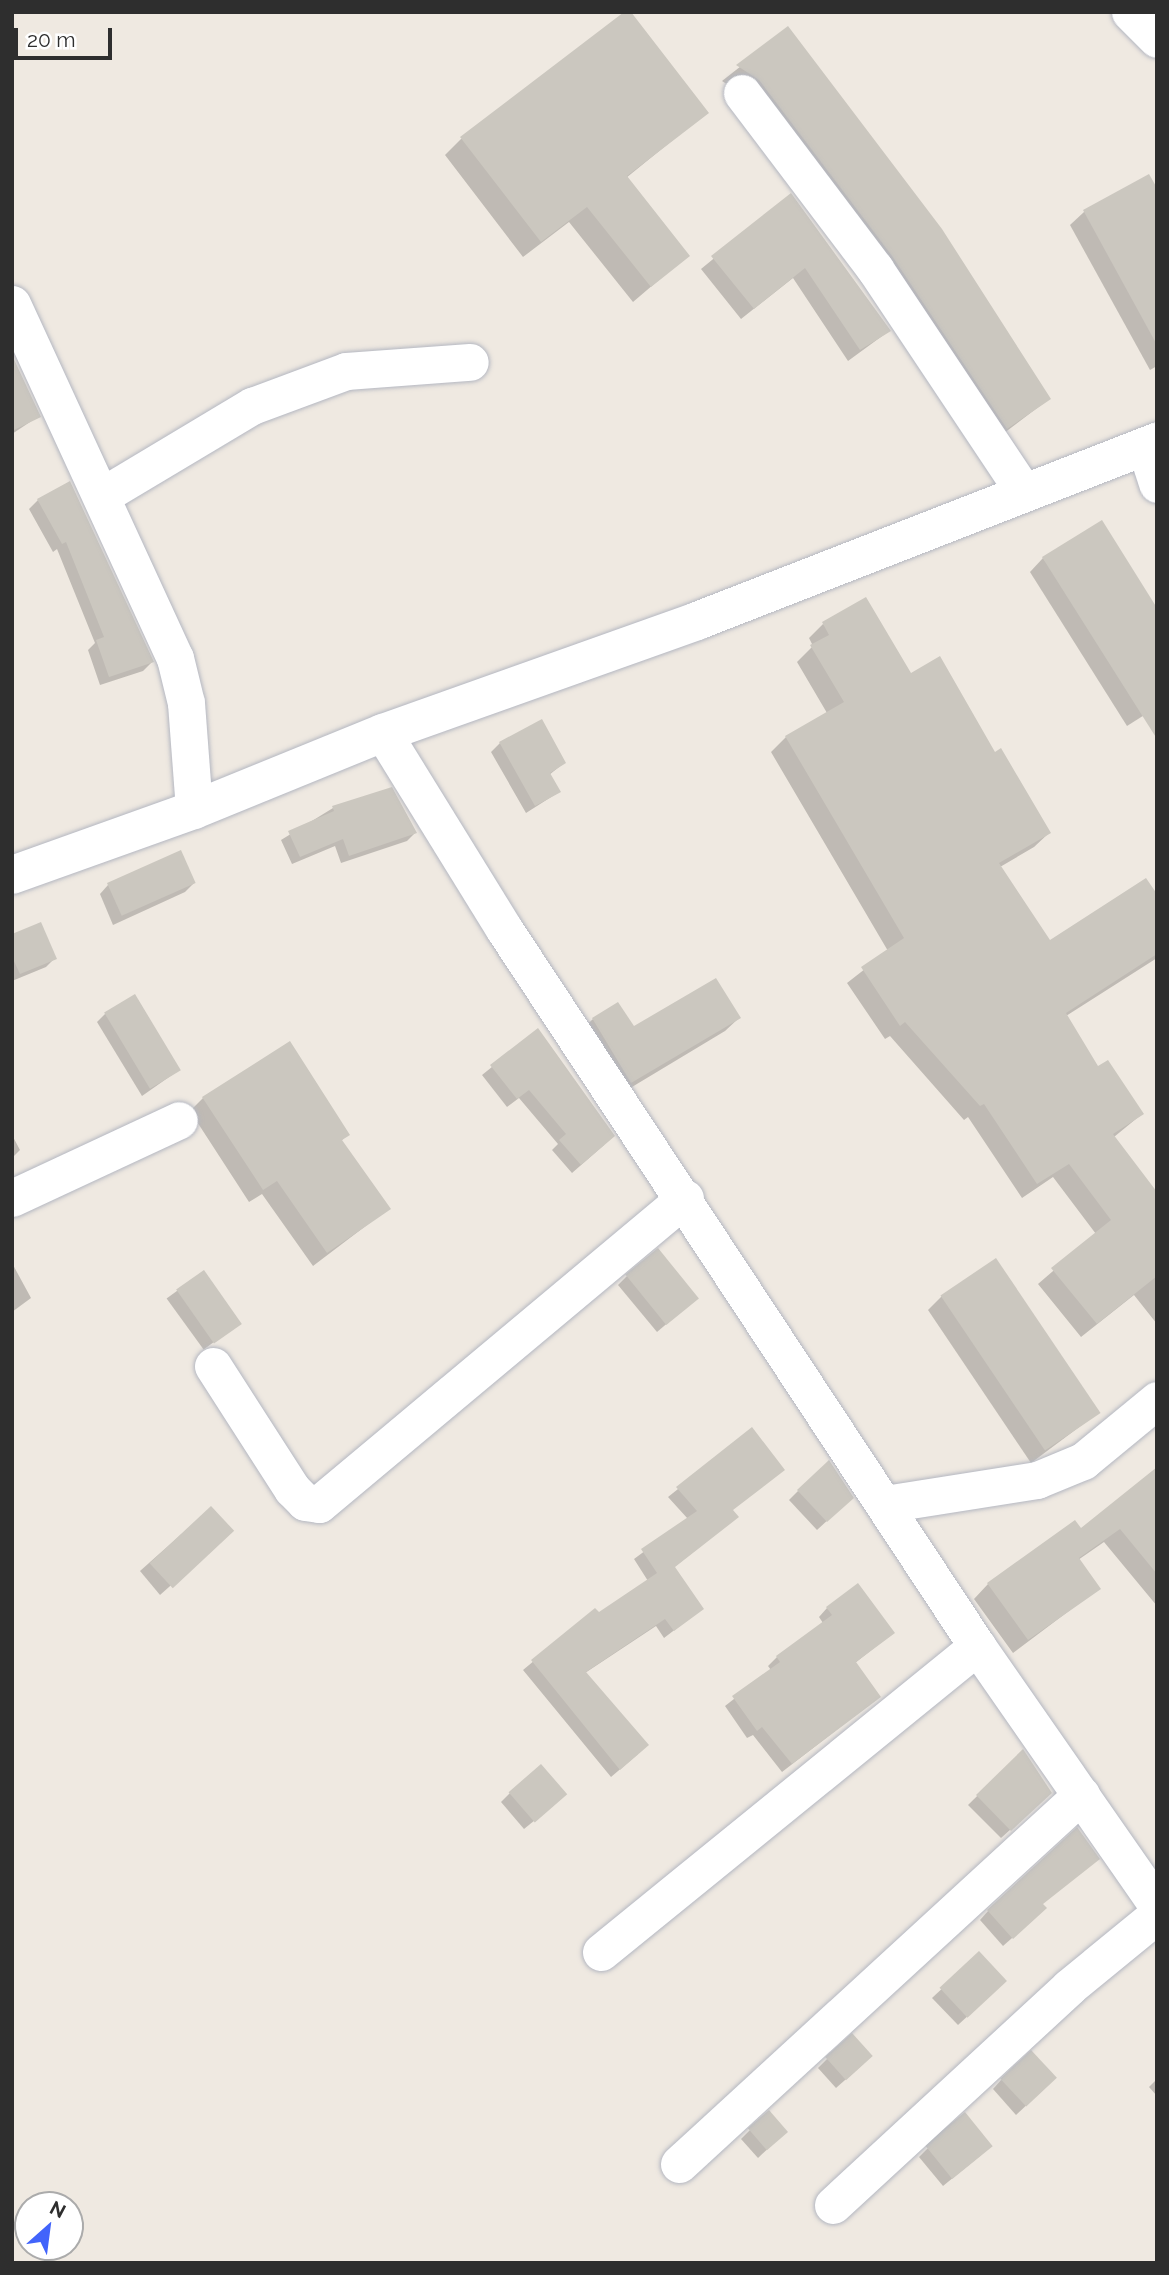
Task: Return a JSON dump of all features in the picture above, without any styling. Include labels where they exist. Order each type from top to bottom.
[{"type":"main road","points":[[12,875],[194,810],[383,733],[696,621],[1023,491],[1151,444]]},
{"type":"street","points":[[1130,12],[1157,39]]},
{"type":"street","points":[[743,93],[875,270],[1023,491]]},
{"type":"street","points":[[12,304],[103,495],[176,658],[186,704],[194,810]]},
{"type":"street","points":[[103,495],[251,406],[334,376],[374,366],[470,362]]},
{"type":"street","points":[[1151,444],[1157,484]]},
{"type":"street","points":[[383,733],[504,929],[685,1198],[977,1646],[1157,1905]]},
{"type":"street","points":[[12,1198],[179,1120]]},
{"type":"street","points":[[213,1366],[292,1489],[305,1502],[320,1504],[685,1198]]},
{"type":"street","points":[[885,1504],[1037,1480],[1083,1461],[1157,1400]]},
{"type":"street","points":[[601,1952],[977,1646]]},
{"type":"street","points":[[679,2164],[1081,1795]]},
{"type":"street","points":[[833,2205],[1069,1987],[1157,1915]]},
{"type":"building","points":[[624,12],[631,12],[709,113],[627,176],[690,256],[651,287],[587,207],[541,242],[460,137]]},
{"type":"building","points":[[788,26],[942,229],[1051,399],[1007,429],[892,256],[759,80],[736,65]]},
{"type":"building","points":[[1149,174],[1157,188],[1157,345],[1083,210]]},
{"type":"building","points":[[791,193],[891,331],[860,350],[805,268],[754,309],[711,256]]},
{"type":"building","points":[[12,355],[41,417],[12,431]]},
{"type":"building","points":[[70,481],[154,662],[109,677],[96,640],[104,637],[66,542],[62,544],[37,499]]},
{"type":"building","points":[[1102,520],[1157,608],[1157,739],[1042,557]]},
{"type":"building","points":[[866,597],[911,673],[940,656],[995,752],[1001,748],[1051,833],[999,863],[1050,940],[1146,878],[1157,894],[1157,954],[1066,1013],[1098,1066],[1108,1060],[1144,1114],[1113,1134],[1157,1192],[1157,1276],[1097,1324],[1051,1268],[1111,1220],[1069,1164],[1037,1184],[984,1104],[980,1106],[905,1022],[900,1026],[861,967],[904,938],[785,736],[844,702],[810,645],[829,635],[822,622]]},
{"type":"building","points":[[542,719],[566,763],[550,773],[561,792],[535,806],[499,742]]},
{"type":"building","points":[[392,787],[417,833],[349,856],[343,839],[300,857],[288,831],[334,811],[332,806]]},
{"type":"building","points":[[181,850],[196,883],[122,916],[107,883]]},
{"type":"building","points":[[41,922],[57,959],[20,974],[12,957],[12,934]]},
{"type":"building","points":[[716,978],[741,1018],[631,1083],[592,1018],[618,1002],[634,1026]]},
{"type":"building","points":[[135,994],[181,1070],[150,1089],[104,1013]]},
{"type":"building","points":[[538,1028],[615,1136],[581,1165],[559,1140],[566,1134],[529,1090],[517,1099],[490,1065]]},
{"type":"building","points":[[290,1041],[350,1135],[342,1140],[391,1209],[327,1253],[277,1181],[263,1190],[202,1097]]},
{"type":"building","points":[[658,1248],[699,1299],[666,1325],[625,1274]]},
{"type":"building","points":[[996,1258],[1101,1413],[1045,1450],[940,1295]]},
{"type":"building","points":[[204,1270],[242,1324],[214,1344],[176,1290]]},
{"type":"building","points":[[752,1427],[785,1470],[733,1510],[739,1517],[675,1567],[704,1609],[674,1631],[665,1619],[586,1672],[649,1745],[620,1770],[531,1660],[595,1608],[599,1612],[657,1573],[641,1549],[697,1511],[676,1487]]},
{"type":"building","points":[[829,1460],[854,1498],[827,1522],[797,1490]]},
{"type":"building","points":[[1157,1467],[1157,1574],[1120,1529],[1079,1558],[1101,1589],[1028,1640],[987,1583],[1075,1520],[1081,1528]]},
{"type":"building","points":[[211,1506],[234,1531],[173,1588],[150,1563]]},
{"type":"building","points":[[858,1583],[895,1633],[856,1662],[881,1697],[792,1764],[762,1727],[757,1731],[732,1696],[780,1662],[776,1656],[832,1615],[826,1607]]},
{"type":"building","points":[[1023,1749],[1052,1793],[1011,1831],[976,1795]]},
{"type":"building","points":[[541,1764],[567,1794],[535,1822],[509,1792]]},
{"type":"building","points":[[1077,1827],[1100,1859],[1043,1904],[1047,1908],[1013,1939],[987,1910]]},
{"type":"building","points":[[979,1951],[1007,1981],[967,2018],[940,1988]]},
{"type":"building","points":[[852,2033],[873,2056],[846,2080],[825,2057]]},
{"type":"building","points":[[1031,2050],[1057,2078],[1026,2106],[1000,2079]]},
{"type":"building","points":[[769,2110],[788,2132],[767,2150],[748,2128]]},
{"type":"building","points":[[965,2112],[993,2146],[952,2179],[925,2145]]}]
